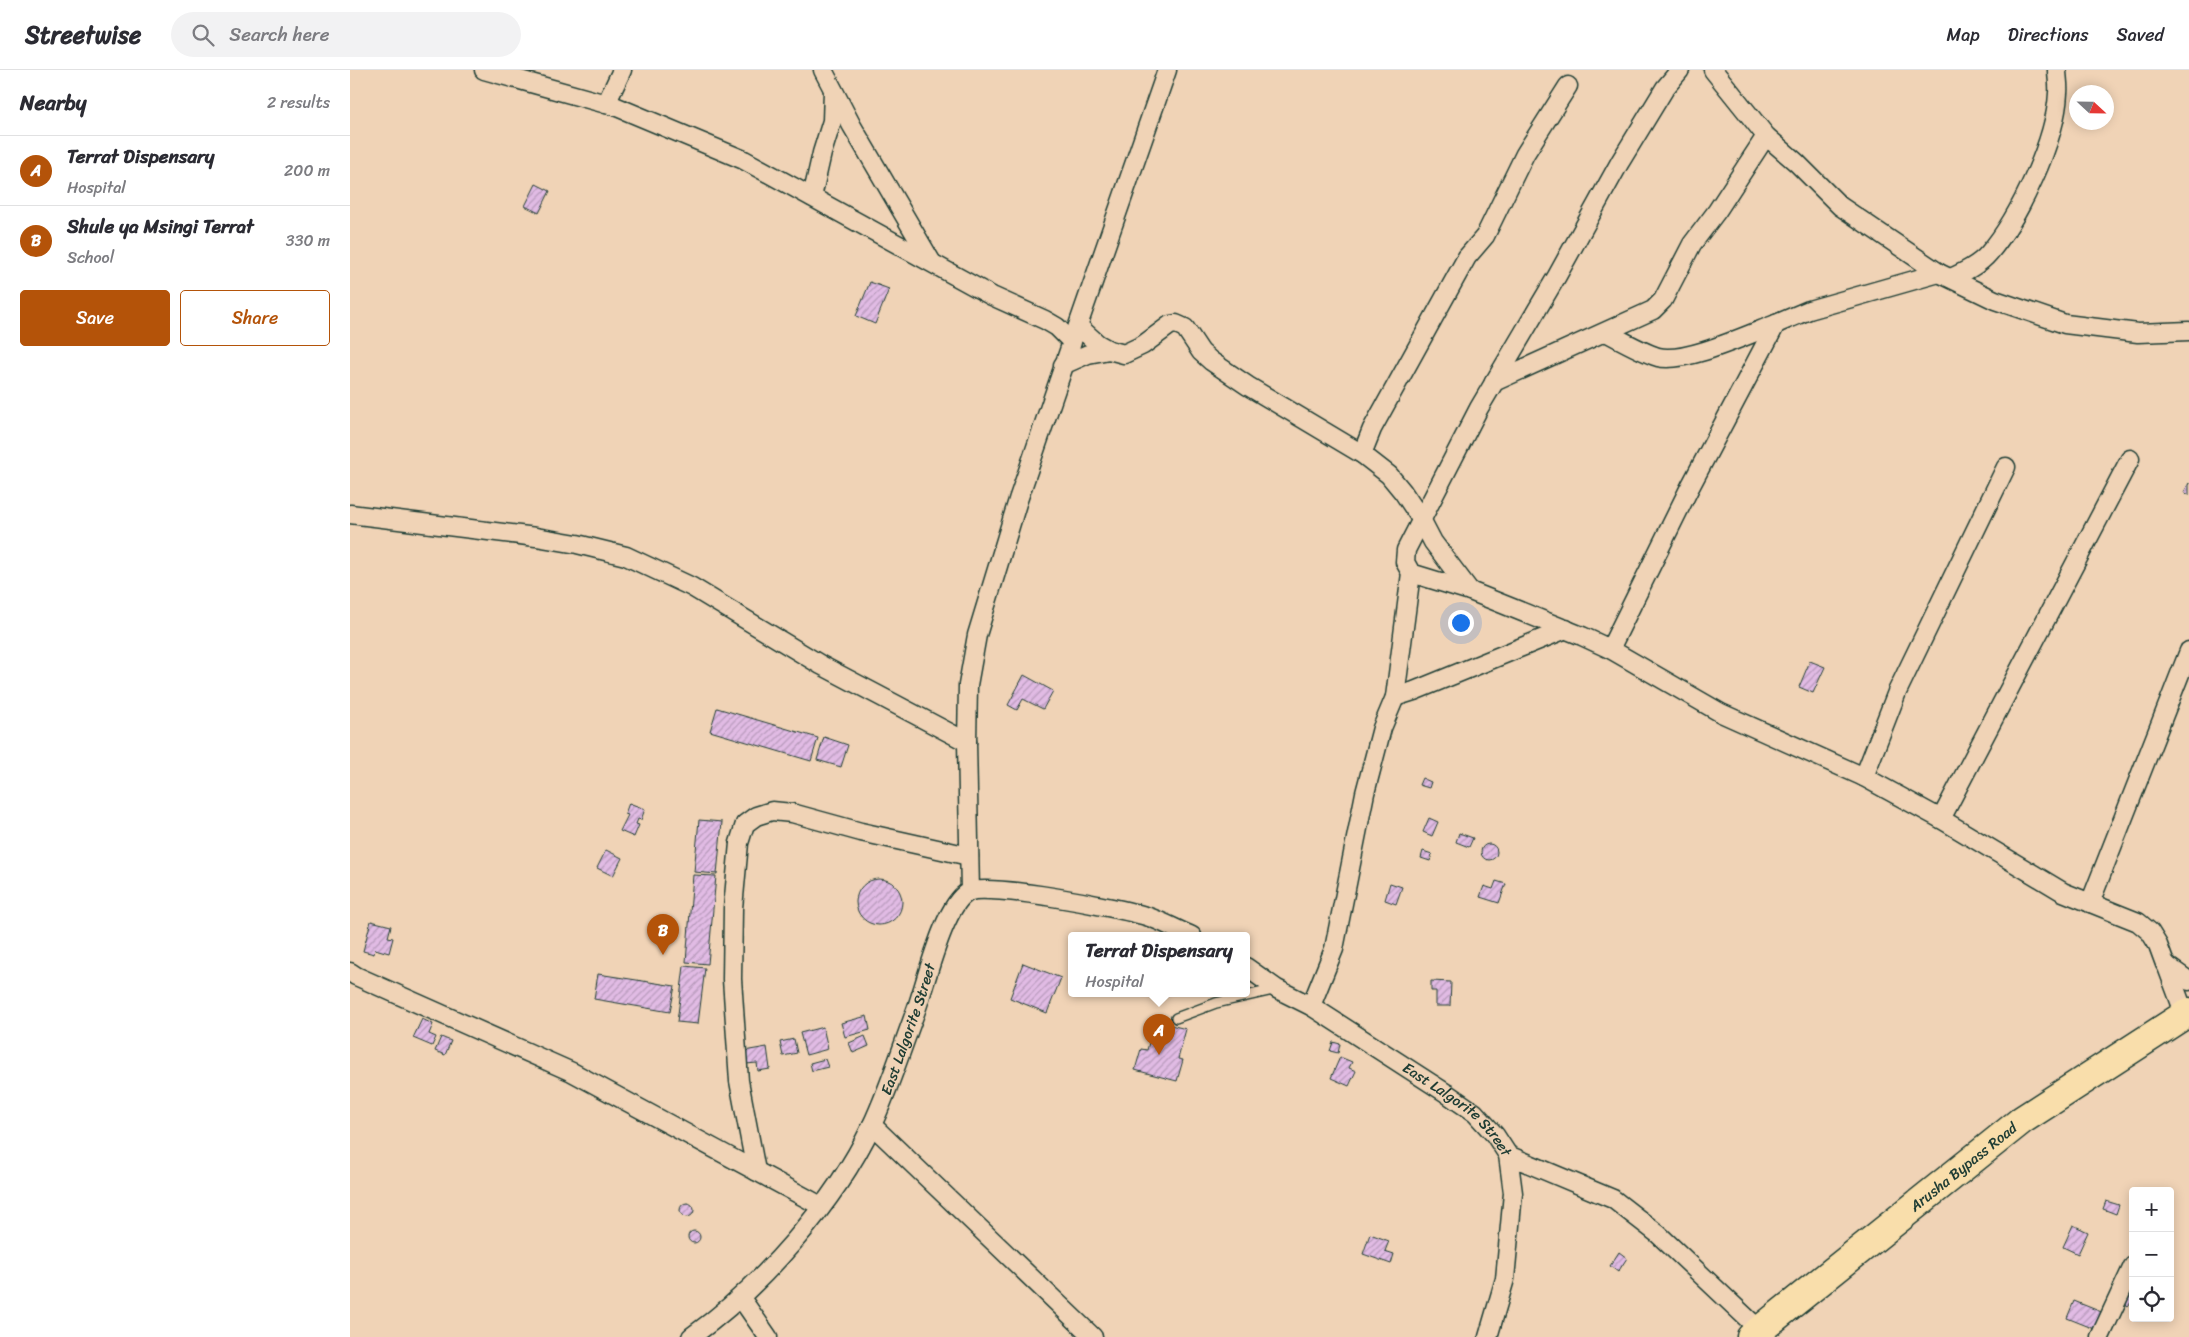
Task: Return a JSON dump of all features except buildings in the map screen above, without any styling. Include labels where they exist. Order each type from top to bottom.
[{"type":"main road","name":"Arusha Bypass Road","points":[[1759,1334],[2022,1120],[2187,1013]]},
{"type":"street","points":[[484,70],[606,104],[744,160],[992,296],[1109,350],[1124,354],[1130,352],[1170,325],[1185,328],[1211,361],[1248,386],[1362,454],[1389,475],[1421,519],[1433,542],[1470,591]]},
{"type":"street","points":[[606,104],[622,70]]},
{"type":"street","points":[[823,70],[931,261]]},
{"type":"street","points":[[1166,70],[1063,365],[1018,500],[977,635],[968,685],[969,856],[970,891],[989,888],[1084,903],[1148,916],[1183,932]]},
{"type":"street","points":[[1311,1006],[1334,948],[1365,793],[1382,728],[1395,697],[1412,573],[1405,562],[1405,556],[1421,519],[1494,382],[1557,276],[1620,162],[1665,88],[1680,70]]},
{"type":"street","points":[[1713,70],[1766,136],[1797,163],[1840,206],[1945,276],[1995,300],[2065,324],[2138,333],[2189,331]]},
{"type":"street","points":[[1606,332],[1659,357],[1673,359],[1776,324],[1809,310],[1969,270],[1988,254],[2009,224],[2031,184],[2054,121],[2059,92],[2057,70]]},
{"type":"street","points":[[1362,454],[1372,429],[1467,257],[1485,236],[1525,154],[1568,86]]},
{"type":"street","points":[[812,197],[822,153],[832,121],[833,90]]},
{"type":"street","points":[[1641,349],[1644,327],[1653,310],[1663,300],[1692,244],[1717,211],[1766,136]]},
{"type":"street","points":[[1494,382],[1560,350],[1606,332],[1653,310]]},
{"type":"street","points":[[1610,650],[1686,496],[1776,324]]},
{"type":"street","points":[[1063,365],[1088,354],[1109,350]]},
{"type":"street","points":[[1941,819],[2130,460]]},
{"type":"street","points":[[1864,777],[1897,692],[2006,467]]},
{"type":"street","points":[[350,514],[536,537],[577,544],[626,556],[692,587],[821,665],[967,742]]},
{"type":"street","points":[[1412,573],[1470,591],[1566,629],[1610,650],[1721,713],[1864,777],[1941,819],[2063,892],[2138,922],[2150,932],[2158,945],[2187,1013]]},
{"type":"street","points":[[1395,697],[1566,629]]},
{"type":"street","points":[[2090,903],[2189,652]]},
{"type":"street","points":[[756,1171],[739,1081],[732,979],[738,843],[745,824],[756,816],[772,811],[792,813],[861,832],[969,856]]},
{"type":"street","name":"East Lalgorite Street","points":[[691,1337],[741,1298],[800,1234],[837,1187],[872,1125],[919,1003],[948,914],[957,900],[970,891]]},
{"type":"street","points":[[2165,964],[2189,981]]},
{"type":"street","name":"East Lalgorite Street","points":[[1250,970],[1277,989],[1311,1006],[1475,1113],[1496,1135],[1508,1155],[1513,1193],[1505,1279],[1488,1337]]},
{"type":"street","points":[[350,972],[572,1072],[822,1206]]},
{"type":"street","points":[[872,1125],[1093,1337]]},
{"type":"street","points":[[1508,1155],[1613,1199],[1658,1234],[1759,1334]]},
{"type":"street","points":[[2100,1337],[2129,1275]]},
{"type":"street","points":[[741,1298],[768,1337]]},
{"type":"lane","points":[[1250,995],[1277,989]]},
{"type":"lane","points":[[1176,1018],[1216,1003],[1242,997]]},
{"type":"place","name":"Shule ya Msingi Terrat","points":[[663,955]]},
{"type":"place","name":"Terrat Dispensary","points":[[1159,1055]]}]
